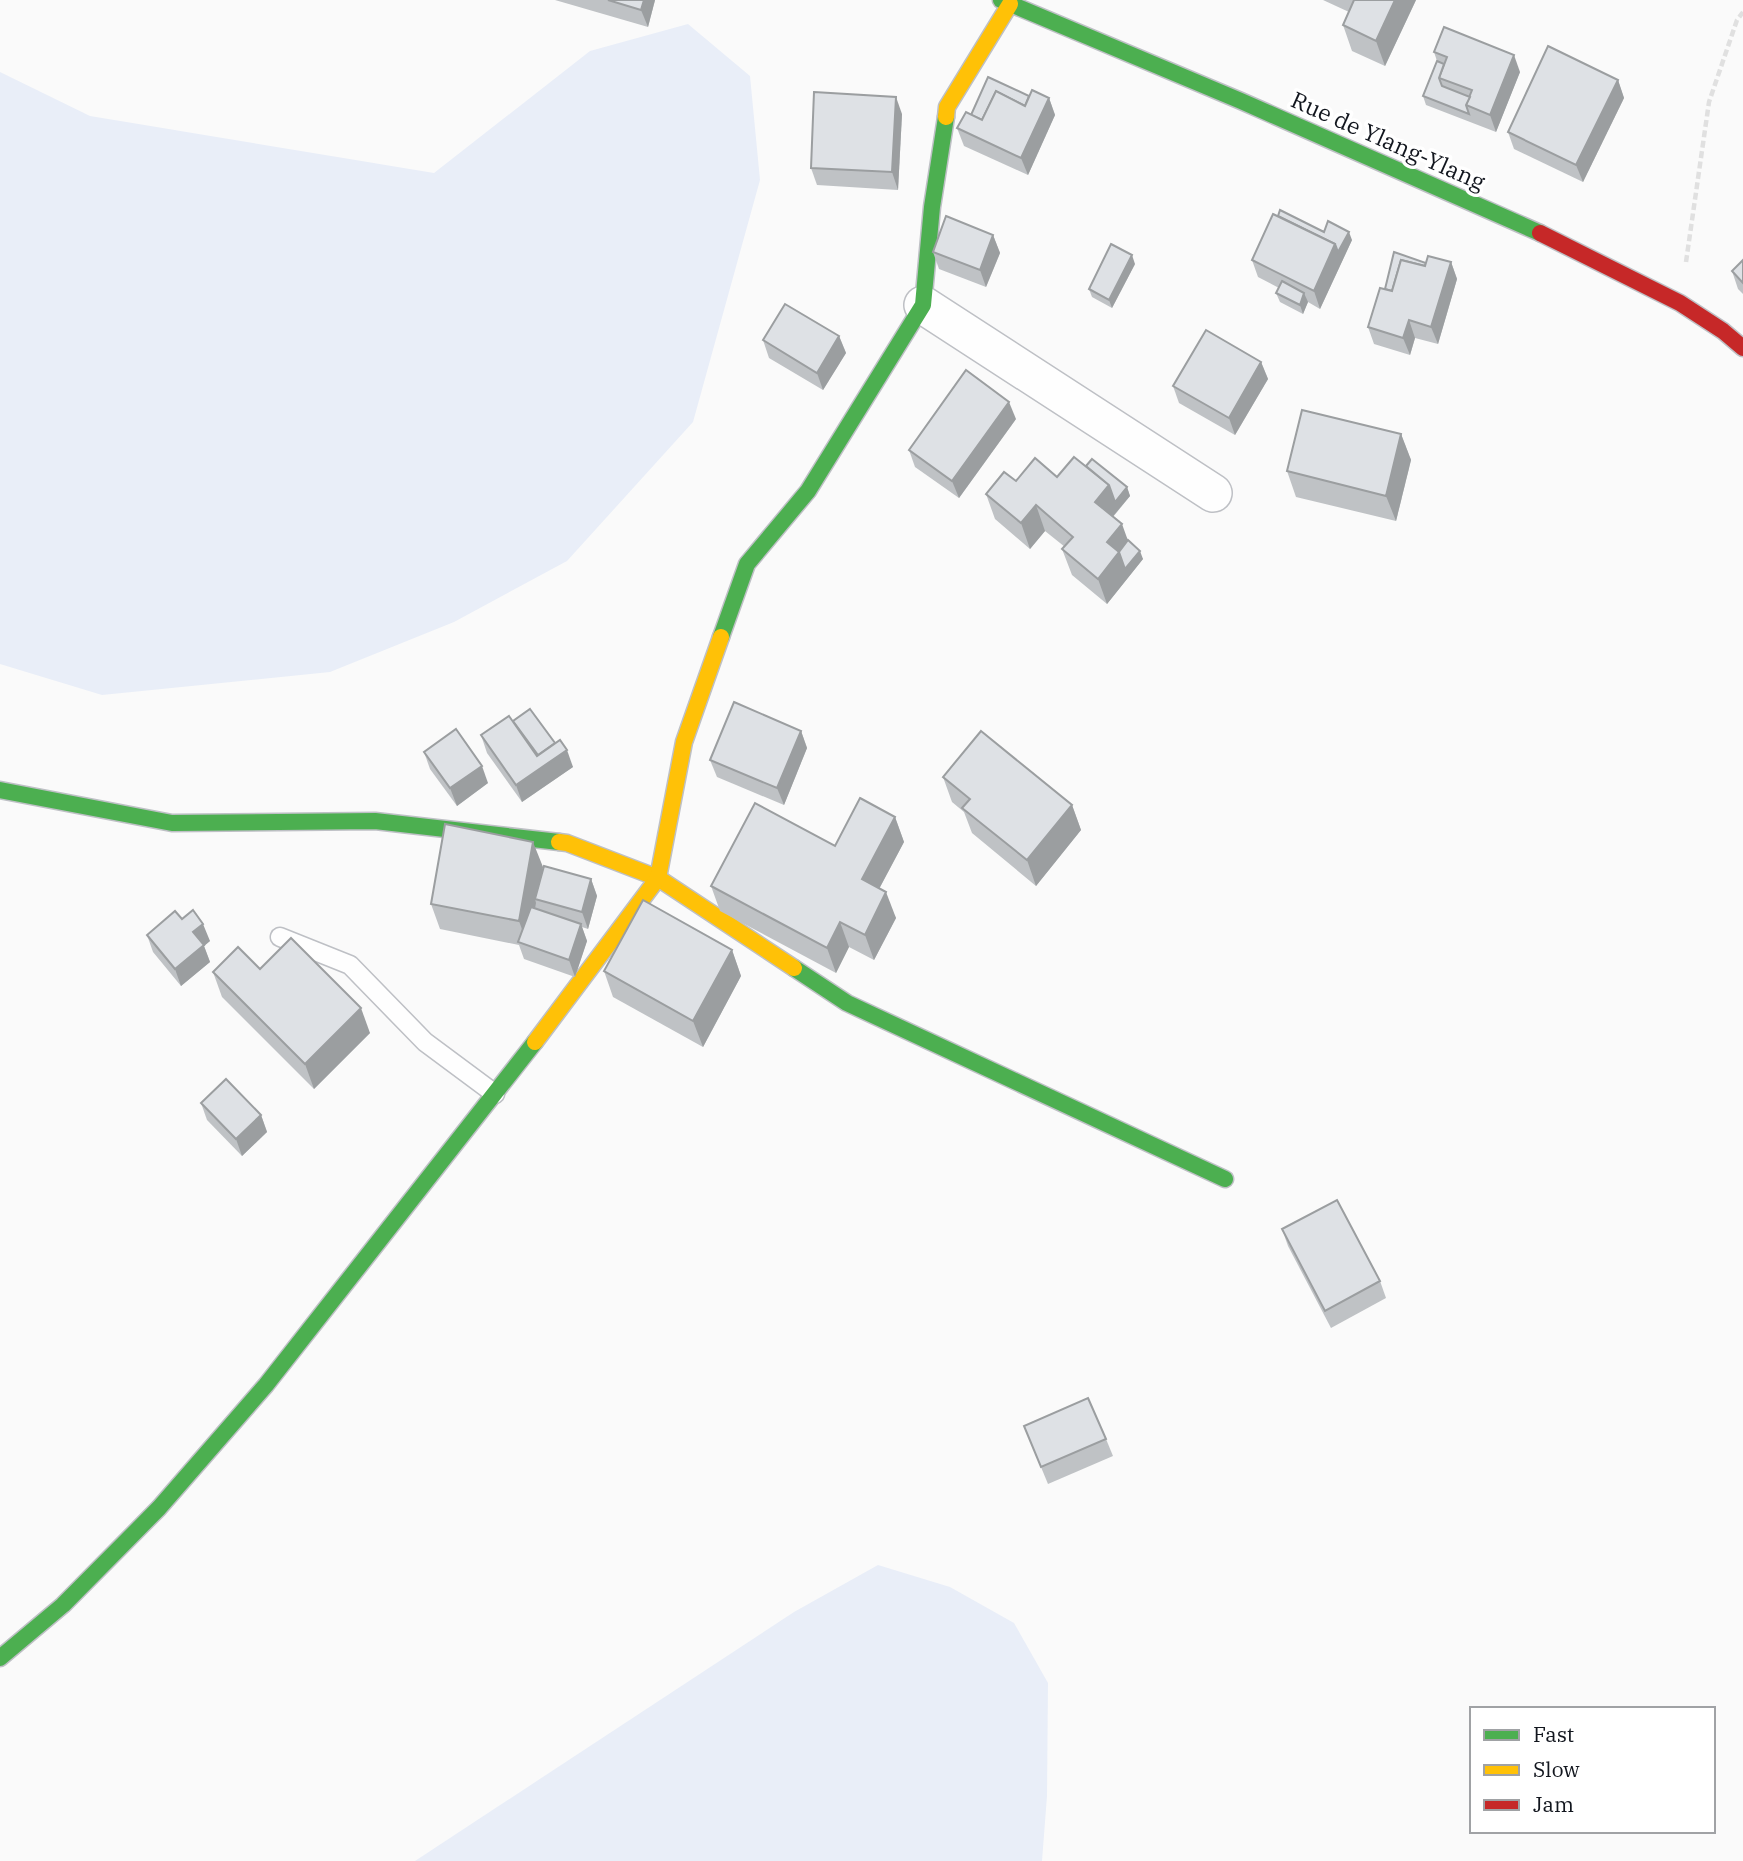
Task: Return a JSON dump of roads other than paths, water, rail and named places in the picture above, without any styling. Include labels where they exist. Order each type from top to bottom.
[{"type":"street","name":"Rue de Ylang-Ylang","points":[[1006,2],[1241,101],[1584,253],[1680,303],[1723,331],[1743,348]]},
{"type":"street","points":[[0,1658],[63,1605],[159,1508],[266,1385],[495,1094],[658,878],[684,741],[747,564],[808,491],[923,306],[932,207],[947,107],[1006,2]]},
{"type":"street","points":[[923,306],[1213,493]]},
{"type":"street","points":[[0,790],[172,823],[374,821],[567,843],[658,878],[847,1003],[1225,1179]]},
{"type":"lane","points":[[280,937],[350,965],[425,1042],[495,1094]]}]
